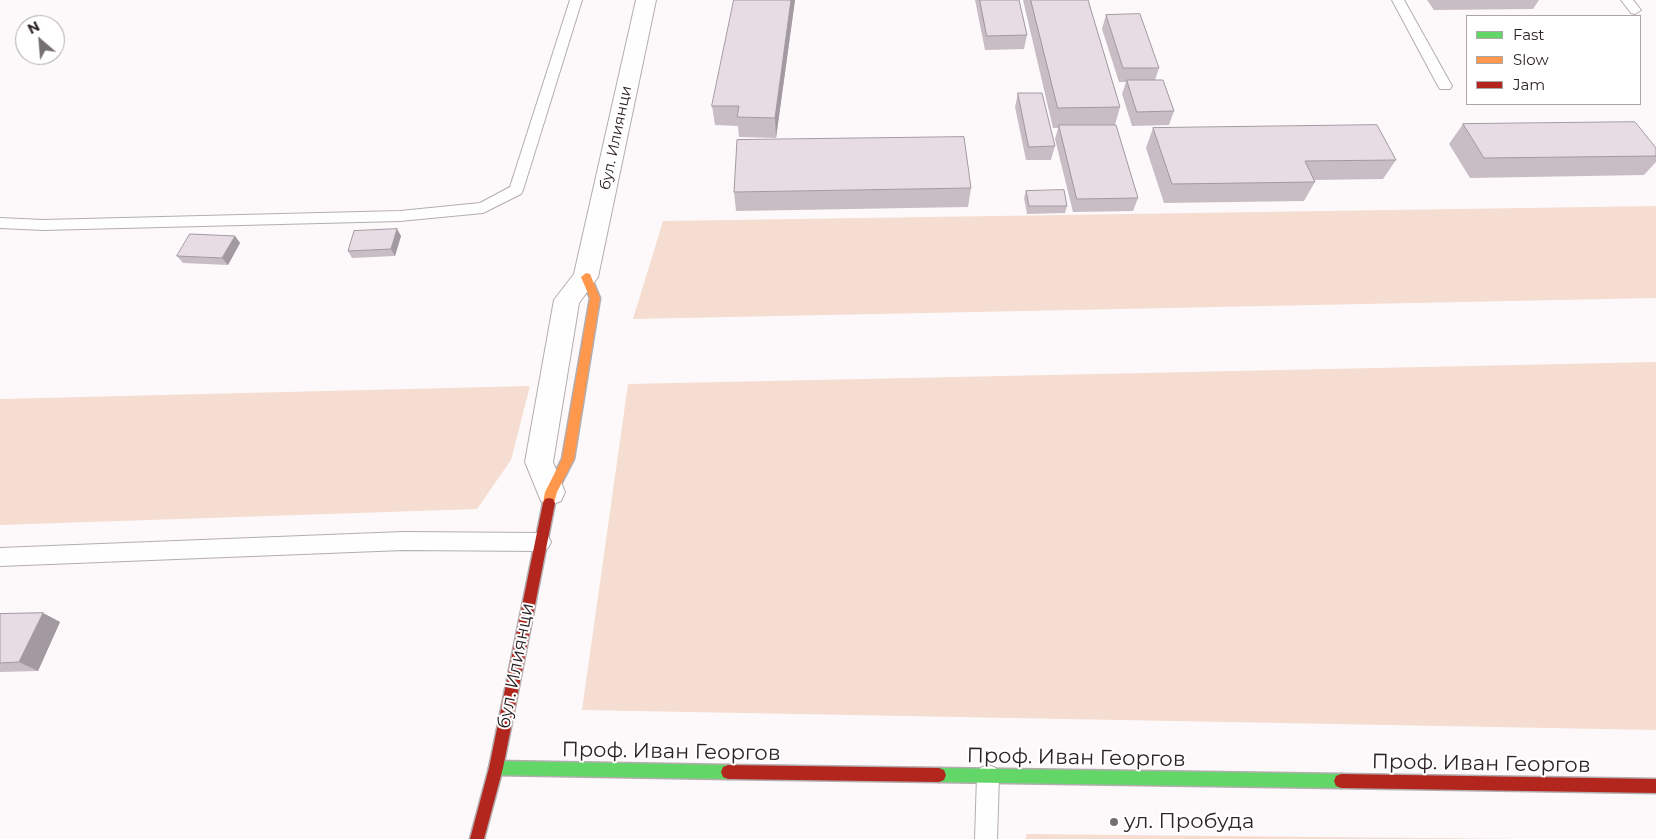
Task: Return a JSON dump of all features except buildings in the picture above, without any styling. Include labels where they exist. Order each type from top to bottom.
[{"type":"street","name":"бул. Илиянци","points":[[478,839],[496,768],[551,492],[539,462],[567,300],[586,277],[646,0]]},
{"type":"street","name":"Проф. Иван Георгов","points":[[496,768],[1656,786]]},
{"type":"lane","points":[[0,223],[43,225],[400,216],[483,208],[516,190],[576,0]]},
{"type":"lane","points":[[1398,0],[1446,86]]},
{"type":"lane","points":[[1627,0],[1635,10]]},
{"type":"lane","points":[[0,557],[403,541],[541,542]]},
{"type":"lane","points":[[986,839],[988,776]]},
{"type":"shaded area","points":[[1656,206],[1656,298],[633,319],[663,221]]},
{"type":"shaded area","points":[[1656,362],[1656,730],[582,710],[628,384]]},
{"type":"shaded area","points":[[530,386],[511,460],[477,509],[0,525],[0,399]]},
{"type":"shaded area","points":[[1026,834],[1522,839],[1026,839]]},
{"type":"traffic: fast","points":[[496,768],[728,772]]},
{"type":"traffic: fast","points":[[939,775],[1341,781]]},
{"type":"traffic: slow","points":[[549,503],[551,492],[568,459],[595,298],[586,277]]},
{"type":"traffic: jam","points":[[477,839],[496,768],[549,503]]},
{"type":"traffic: jam","points":[[728,772],[939,775]]},
{"type":"traffic: jam","points":[[1341,781],[1656,786]]},
{"type":"place","name":"ул. Пробуда","points":[[1114,822]]}]
